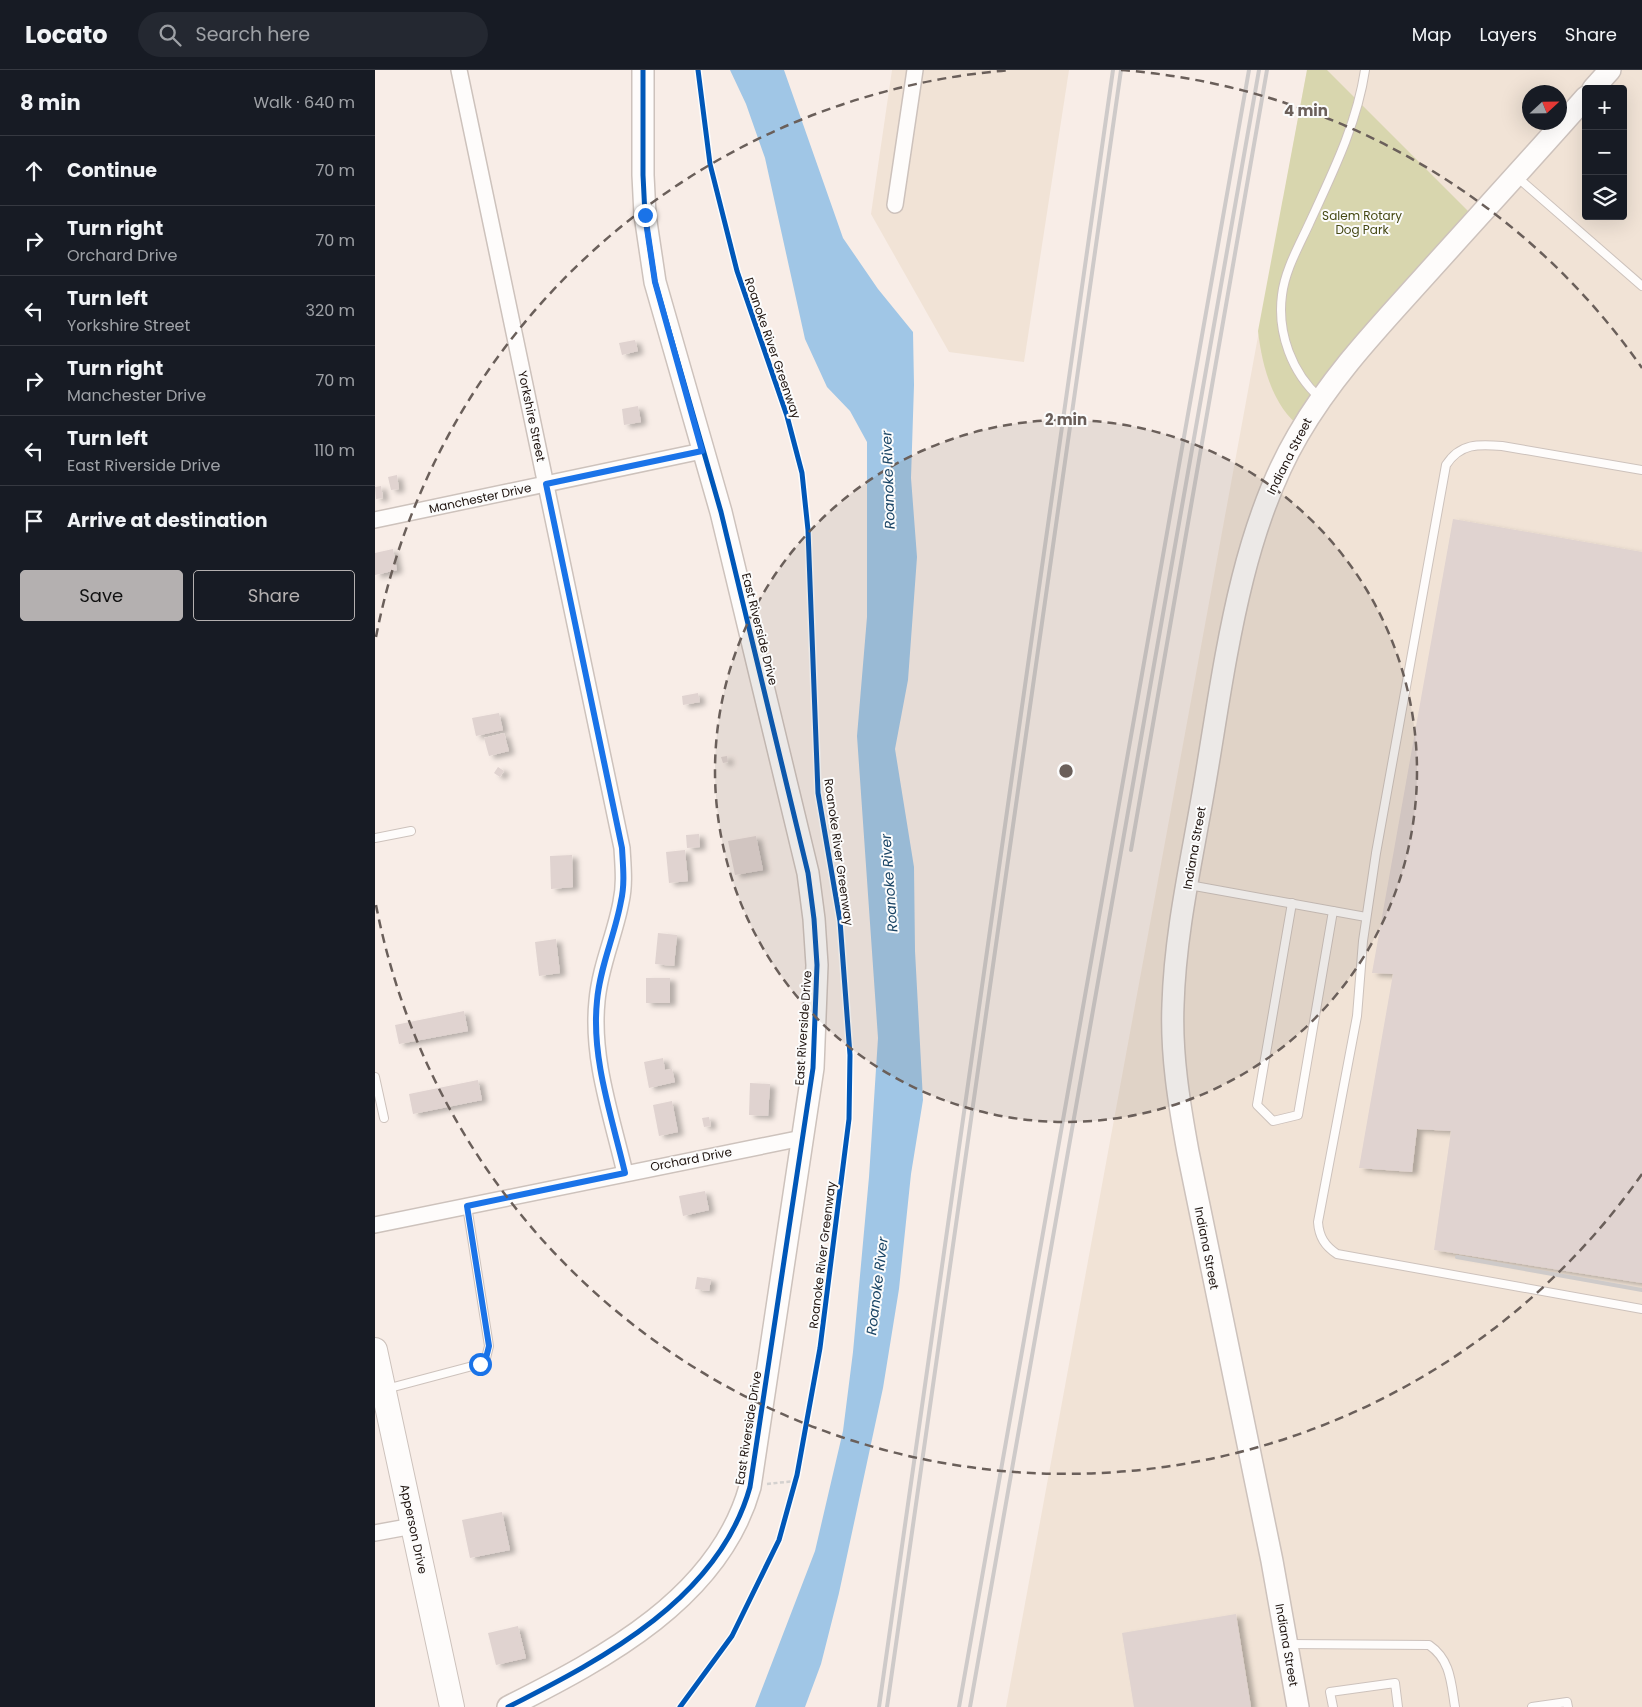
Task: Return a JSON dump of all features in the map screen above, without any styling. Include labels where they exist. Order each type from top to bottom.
[{"type":"main road","name":"Apperson Drive","points":[[375,1350],[452,1707]]},
{"type":"street","name":"Yorkshire Street","points":[[459,70],[622,848],[622,899],[599,981],[596,1037],[600,1065],[625,1173]]},
{"type":"street","name":"East Riverside Drive","points":[[508,1707],[596,1661],[669,1607],[706,1571],[722,1551],[735,1529],[751,1487],[813,1068],[817,1011],[817,965],[814,918],[808,872],[721,512],[672,349],[651,263],[643,175],[643,70]]},
{"type":"street","points":[[895,204],[915,70]]},
{"type":"street","points":[[1597,85],[1610,70]]},
{"type":"street","name":"Indiana Street","points":[[1298,1707],[1178,1095],[1173,1051],[1175,963],[1217,716],[1248,557],[1278,473],[1297,436],[1320,399],[1349,361],[1582,101]]},
{"type":"street","name":"Manchester Drive","points":[[375,520],[702,451]]},
{"type":"street","name":"Orchard Drive","points":[[375,1225],[803,1138]]},
{"type":"street","points":[[375,1533],[413,1526]]},
{"type":"lane","points":[[1320,399],[1299,375],[1290,357],[1284,338],[1281,314],[1282,294],[1287,271],[1339,158],[1355,116],[1365,70]]},
{"type":"lane","points":[[1516,175],[1642,286]]},
{"type":"lane","points":[[1642,470],[1481,444],[1459,450],[1446,465],[1367,917],[1357,1016],[1318,1222],[1322,1240],[1328,1248],[1337,1254],[1642,1309]]},
{"type":"lane","points":[[375,838],[411,831]]},
{"type":"lane","points":[[1188,885],[1367,917]]},
{"type":"lane","points":[[1292,903],[1257,1105],[1273,1121],[1298,1115],[1333,911]]},
{"type":"lane","points":[[375,1077],[384,1118]]},
{"type":"lane","points":[[384,1390],[480,1364],[486,1358],[489,1346],[467,1206]]},
{"type":"lane","points":[[1287,1644],[1429,1645],[1441,1653],[1449,1669],[1455,1707]]},
{"type":"lane","points":[[1333,1707],[1330,1692],[1395,1683],[1397,1707]]},
{"type":"lane","points":[[1532,1707],[1567,1702],[1568,1707]]},
{"type":"path","points":[[751,1487],[796,1478],[793,1489]]},
{"type":"shaded area","points":[[892,70],[1069,70],[1024,362],[949,352],[871,214]]},
{"type":"shaded area","points":[[1307,70],[1642,70],[1642,1707],[1006,1707]]},
{"type":"green space","name":"Salem Rotary Dog Park","points":[[1307,70],[1327,70],[1476,219],[1302,428],[1292,420],[1276,398],[1262,358],[1258,331]]},
{"type":"water","name":"Roanoke River","points":[[730,70],[784,70],[843,238],[878,289],[913,332],[914,385],[911,478],[917,557],[908,680],[895,749],[914,867],[915,951],[923,1100],[911,1174],[899,1289],[883,1388],[839,1593],[821,1664],[805,1707],[755,1707],[815,1551],[843,1431],[853,1352],[869,1177],[878,1038],[857,736],[867,617],[867,442],[850,411],[827,387],[805,339],[765,158],[746,104]]},
{"type":"building","points":[[635,340],[638,351],[622,355],[619,343]]},
{"type":"building","points":[[638,406],[641,422],[624,425],[622,409]]},
{"type":"building","points":[[397,475],[399,489],[391,490],[388,477]]},
{"type":"building","points":[[381,486],[383,498],[376,499],[375,487]]},
{"type":"building","points":[[1453,519],[1642,552],[1642,1283],[1434,1250],[1451,1131],[1417,1129],[1412,1172],[1359,1168],[1393,974],[1372,973]]},
{"type":"building","points":[[393,549],[397,570],[375,575],[375,553]]},
{"type":"building","points":[[698,693],[700,702],[683,705],[682,696]]},
{"type":"building","points":[[499,713],[503,730],[476,736],[472,718]]},
{"type":"building","points":[[504,733],[509,751],[489,756],[484,738]]},
{"type":"building","points":[[727,756],[728,762],[723,763],[721,757]]},
{"type":"building","points":[[498,767],[504,771],[500,777],[494,773]]},
{"type":"building","points":[[699,834],[700,847],[687,848],[686,835]]},
{"type":"building","points":[[756,836],[763,870],[735,875],[728,841]]},
{"type":"building","points":[[685,850],[688,881],[669,883],[666,852]]},
{"type":"building","points":[[572,855],[573,887],[551,889],[550,856]]},
{"type":"building","points":[[658,933],[677,935],[674,966],[655,964]]},
{"type":"building","points":[[556,939],[560,973],[539,976],[535,942]]},
{"type":"building","points":[[646,978],[670,978],[670,1003],[646,1003]]},
{"type":"building","points":[[464,1011],[468,1031],[399,1044],[395,1025]]},
{"type":"building","points":[[663,1058],[665,1070],[672,1069],[675,1082],[649,1088],[644,1062]]},
{"type":"building","points":[[478,1080],[482,1100],[413,1114],[409,1094]]},
{"type":"building","points":[[750,1083],[770,1084],[768,1116],[749,1115]]},
{"type":"building","points":[[672,1101],[678,1132],[659,1136],[653,1105]]},
{"type":"building","points":[[709,1117],[711,1126],[704,1127],[702,1118]]},
{"type":"building","points":[[705,1191],[709,1210],[683,1216],[679,1196]]},
{"type":"building","points":[[697,1277],[711,1279],[709,1291],[695,1289]]},
{"type":"building","points":[[502,1512],[510,1550],[470,1558],[462,1520]]},
{"type":"building","points":[[1236,1614],[1251,1707],[1134,1707],[1122,1633]]},
{"type":"building","points":[[518,1626],[526,1658],[496,1665],[488,1633]]},
{"type":"railway","points":[[879,1707],[1113,70]]},
{"type":"railway","points":[[887,1707],[1121,70]]},
{"type":"railway","points":[[959,1707],[1249,70]]},
{"type":"railway","points":[[970,1707],[1259,70]]},
{"type":"railway","points":[[1131,850],[1267,70]]},
{"type":"railway","points":[[1457,1257],[1642,1290]]},
{"type":"cycle path","points":[[508,1707],[582,1668],[654,1620],[685,1592],[713,1561],[735,1526],[750,1487],[813,1068],[817,965],[808,873],[721,512],[655,282],[645,215],[643,70]]},
{"type":"cycle path","name":"Roanoke River Greenway","points":[[680,1707],[732,1636],[779,1540],[797,1475],[820,1348],[849,1119],[850,1055],[840,921],[818,793],[808,530],[802,473],[787,416],[737,271],[710,164],[698,70]]},
{"type":"route","points":[[480,1364],[486,1358],[489,1346],[467,1206],[625,1173],[600,1065],[596,1037],[596,1004],[599,981],[605,953],[616,924],[622,899],[622,848],[546,484],[702,451],[655,282],[645,215]]}]
